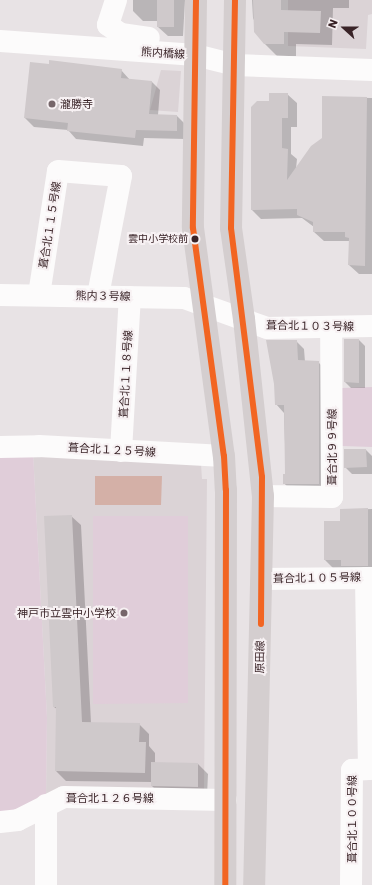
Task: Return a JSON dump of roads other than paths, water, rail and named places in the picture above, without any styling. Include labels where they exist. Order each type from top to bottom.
[{"type":"main road","points":[[196,0],[193,228],[224,456],[225,885]]},
{"type":"main road","name":"原田線","points":[[236,0],[230,228],[244,319],[263,496],[254,885]]},
{"type":"street","points":[[116,0],[108,25],[114,30],[121,34],[167,40],[195,55]]},
{"type":"street","name":"熊内橋線","points":[[0,41],[195,55],[235,65],[372,70]]},
{"type":"street","name":"葺合北１１５号線","points":[[39,296],[58,170],[121,176],[98,296]]},
{"type":"street","name":"熊内３号線","points":[[0,295],[184,298],[204,305]]},
{"type":"street","name":"葺合北１１８号線","points":[[121,451],[130,296]]},
{"type":"street","name":"葺合北１０３号線","points":[[204,305],[267,328],[331,328],[372,326]]},
{"type":"street","name":"葺合北９９号線","points":[[263,496],[332,497],[331,328]]},
{"type":"street","name":"葺合北１２５号線","points":[[0,447],[38,446],[224,456]]},
{"type":"street","name":"葺合北１０５号線","points":[[262,579],[369,578]]},
{"type":"street","name":"葺合北１００号線","points":[[351,885],[352,770],[369,769],[369,578]]},
{"type":"street","name":"葺合北１２６号線","points":[[0,822],[18,820],[64,796],[226,800]]},
{"type":"street","points":[[46,805],[46,885]]},
{"type":"place","name":"瀧勝寺","points":[[52,104]]},
{"type":"place","name":"雲中小学校前","points":[[195,239]]},
{"type":"place","name":"神戸市立雲中小学校","points":[[124,613]]}]
